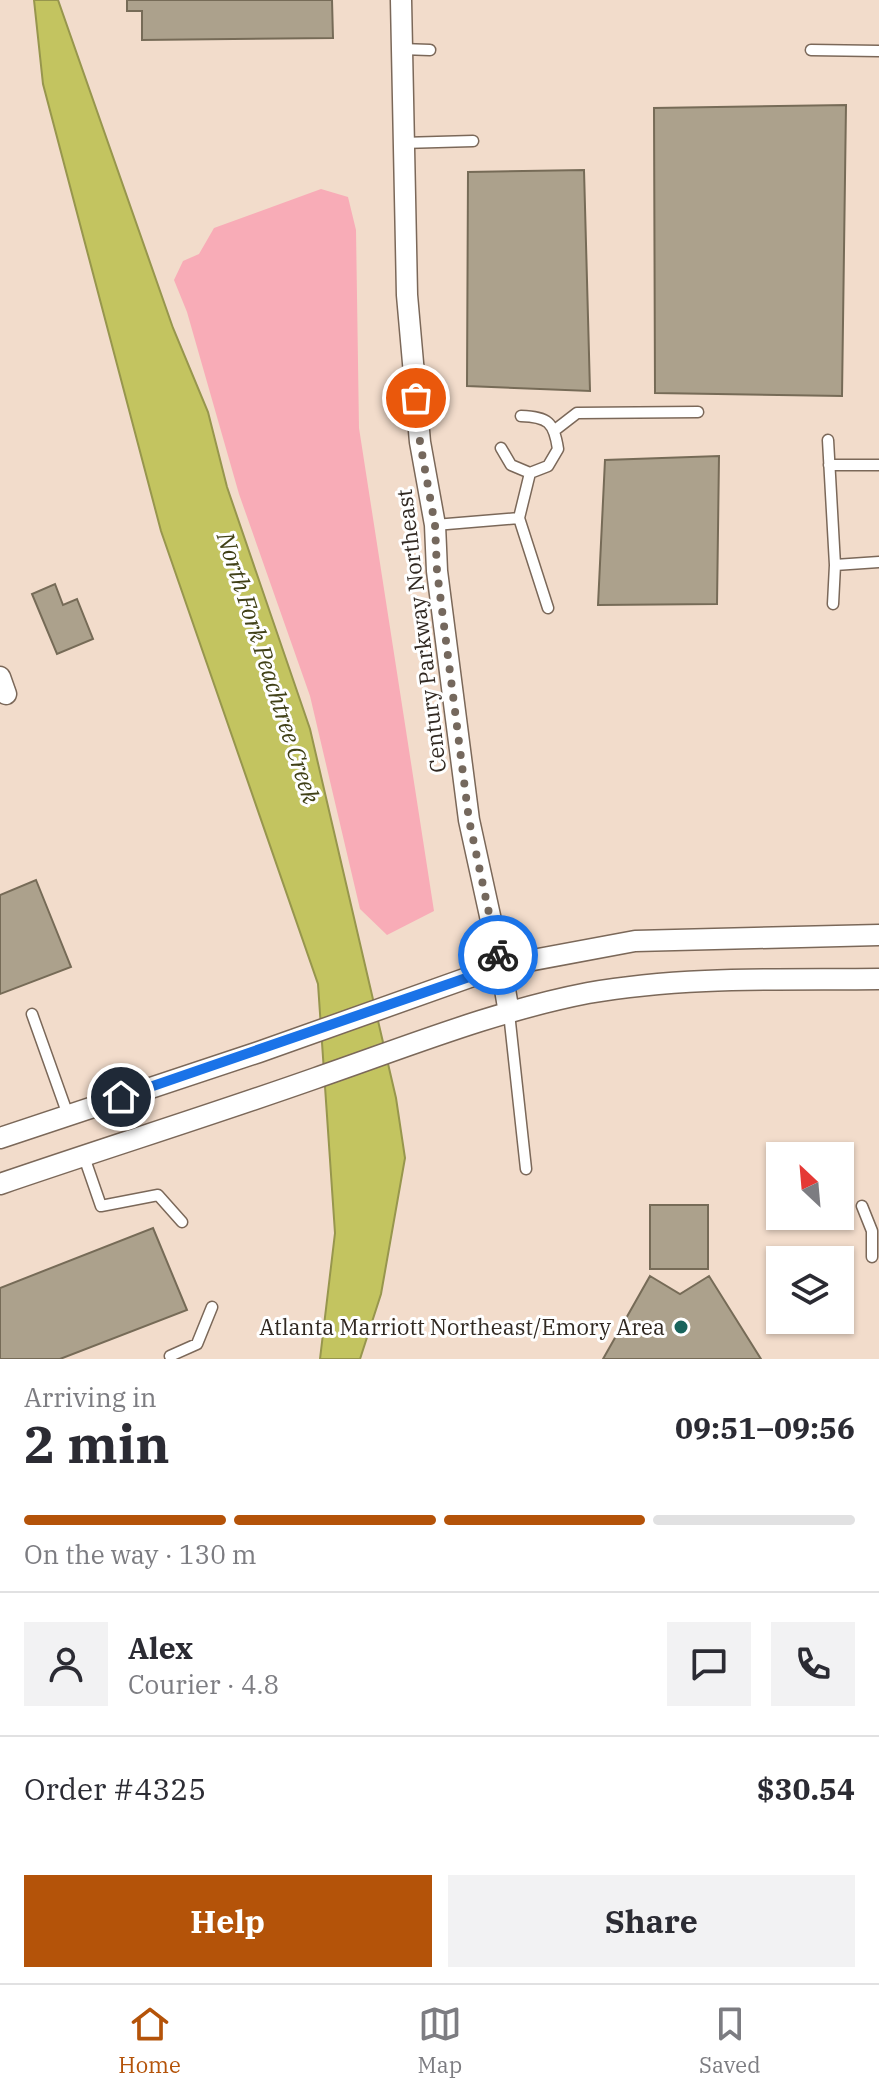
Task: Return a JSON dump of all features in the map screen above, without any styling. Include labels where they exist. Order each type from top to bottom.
[{"type":"street","name":"Century Parkway Northeast","points":[[401,0],[407,295],[420,442],[435,525],[437,571],[469,820],[509,1013]]},
{"type":"street","points":[[0,1138],[259,1052],[501,966],[635,941],[879,935]]},
{"type":"street","points":[[0,1184],[440,1035],[576,996],[656,985],[879,979]]},
{"type":"lane","points":[[401,49],[430,50]]},
{"type":"lane","points":[[811,50],[879,51]]},
{"type":"lane","points":[[402,143],[473,141]]},
{"type":"lane","points":[[555,430],[577,413],[698,412]]},
{"type":"lane","points":[[501,448],[511,465],[530,473],[548,466],[558,449],[555,430],[540,416],[521,416]]},
{"type":"lane","points":[[828,440],[835,565],[833,604]]},
{"type":"lane","points":[[829,465],[879,465]]},
{"type":"lane","points":[[530,473],[519,518],[548,608]]},
{"type":"lane","points":[[435,525],[519,518]]},
{"type":"lane","points":[[835,565],[879,562]]},
{"type":"lane","points":[[509,1013],[526,1169]]},
{"type":"lane","points":[[32,1014],[68,1115]]},
{"type":"lane","points":[[83,1154],[101,1206],[158,1195],[182,1222]]},
{"type":"lane","points":[[862,1206],[876,1231],[872,1257]]},
{"type":"lane","points":[[170,1356],[197,1344],[212,1307]]},
{"type":"shaded area","points":[[321,189],[348,197],[356,230],[359,428],[434,911],[387,935],[360,909],[310,696],[239,494],[187,312],[174,280],[183,261],[199,254],[214,228]]},
{"type":"water","name":"North Fork Peachtree Creek","points":[[34,0],[58,0],[173,328],[208,412],[227,487],[310,729],[396,1098],[405,1158],[381,1294],[360,1359],[320,1359],[335,1233],[318,984],[161,531],[43,84]]},
{"type":"building","points":[[127,0],[332,0],[333,38],[142,40],[142,11],[127,11]]},
{"type":"building","points":[[846,105],[842,396],[655,393],[654,108]]},
{"type":"building","points":[[584,170],[590,391],[467,386],[468,172]]},
{"type":"building","points":[[719,456],[717,604],[598,605],[605,460]]},
{"type":"building","points":[[55,584],[63,605],[77,599],[93,639],[57,654],[32,594]]},
{"type":"building","points":[[36,880],[71,967],[0,994],[0,895]]},
{"type":"building","points":[[650,1205],[708,1205],[708,1269],[650,1269]]},
{"type":"building","points":[[153,1228],[187,1310],[60,1359],[0,1359],[0,1288]]},
{"type":"building","name":"Atlanta Marriott Northeast/Emory Area","points":[[650,1276],[680,1294],[709,1276],[761,1359],[603,1359]]},
{"type":"way so far","points":[[416,398],[420,442],[435,525],[437,571],[469,820],[498,955]]},
{"type":"place","name":"Atlanta Marriott Northeast/Emory Area","points":[[681,1327]]},
{"type":"route","points":[[121,1097],[259,1052],[501,966],[498,955]]}]
